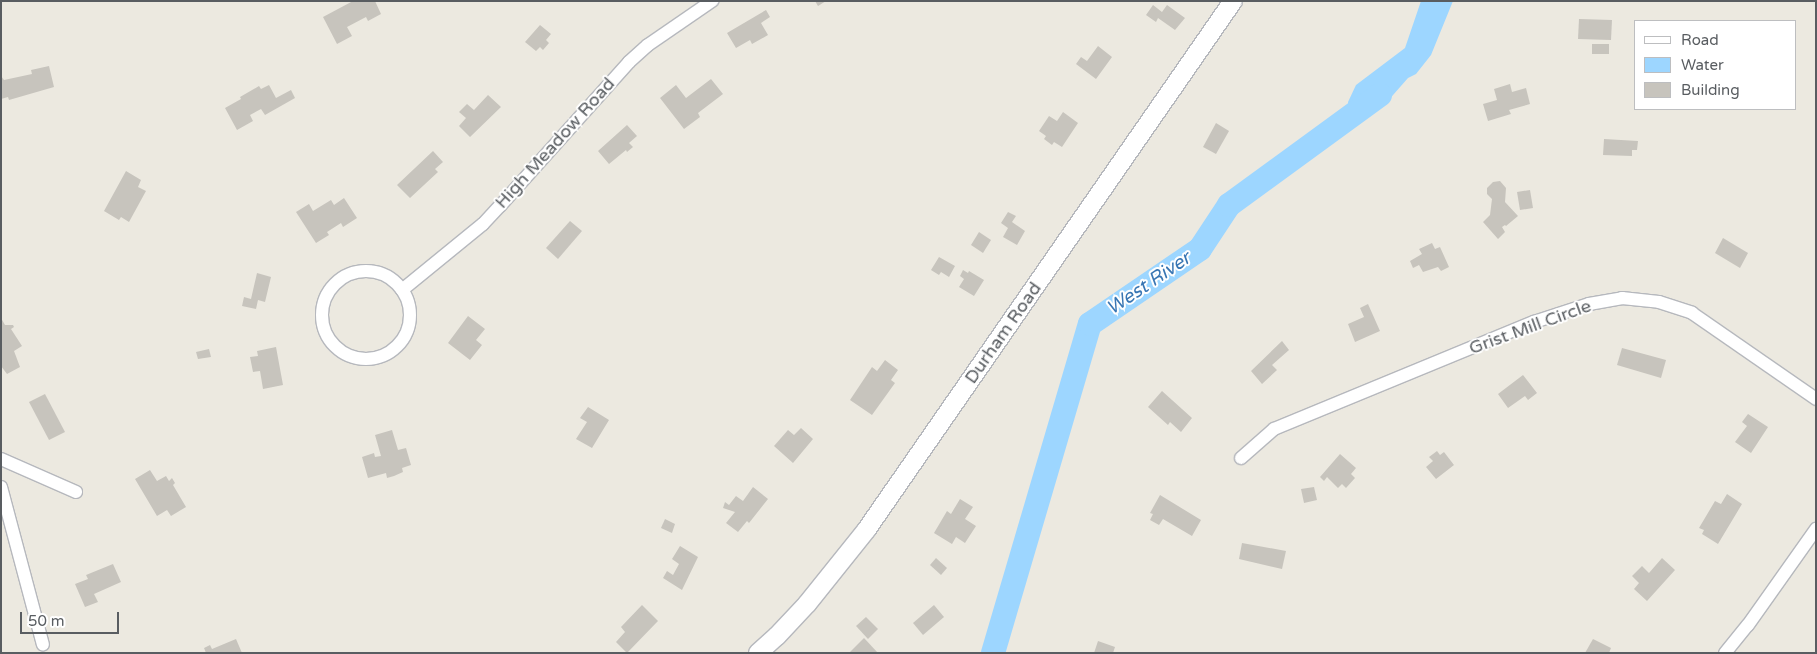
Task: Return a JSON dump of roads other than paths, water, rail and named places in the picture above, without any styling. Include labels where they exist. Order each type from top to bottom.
[{"type":"main road","name":"Durham Road","points":[[758,653],[807,604],[867,529],[1233,1]]},
{"type":"street","name":"High Meadow Road","points":[[402,290],[483,224],[629,62],[648,45],[712,1]]},
{"type":"street","points":[[359,272],[379,273],[396,283],[402,290],[409,306],[409,324],[402,340],[389,352],[373,358],[356,358],[340,350],[328,337],[323,320],[324,302],[328,293],[342,279],[359,272]]},
{"type":"street","name":"Grist Mill Circle","points":[[1241,458],[1274,429],[1534,322],[1589,304],[1622,298],[1658,302],[1692,313],[1816,400]]},
{"type":"street","points":[[1,458],[76,492]]},
{"type":"street","points":[[1,487],[43,646]]},
{"type":"street","points":[[1725,653],[1748,625],[1816,530]]},
{"type":"water","points":[[1421,1],[1453,1],[1431,55],[1416,74],[1408,78],[1386,103],[1373,112],[1357,116],[1349,111],[1348,102],[1356,85],[1405,48]]},
{"type":"waterway","name":"West River","points":[[993,653],[1090,324],[1200,249],[1229,205],[1380,95]]}]
